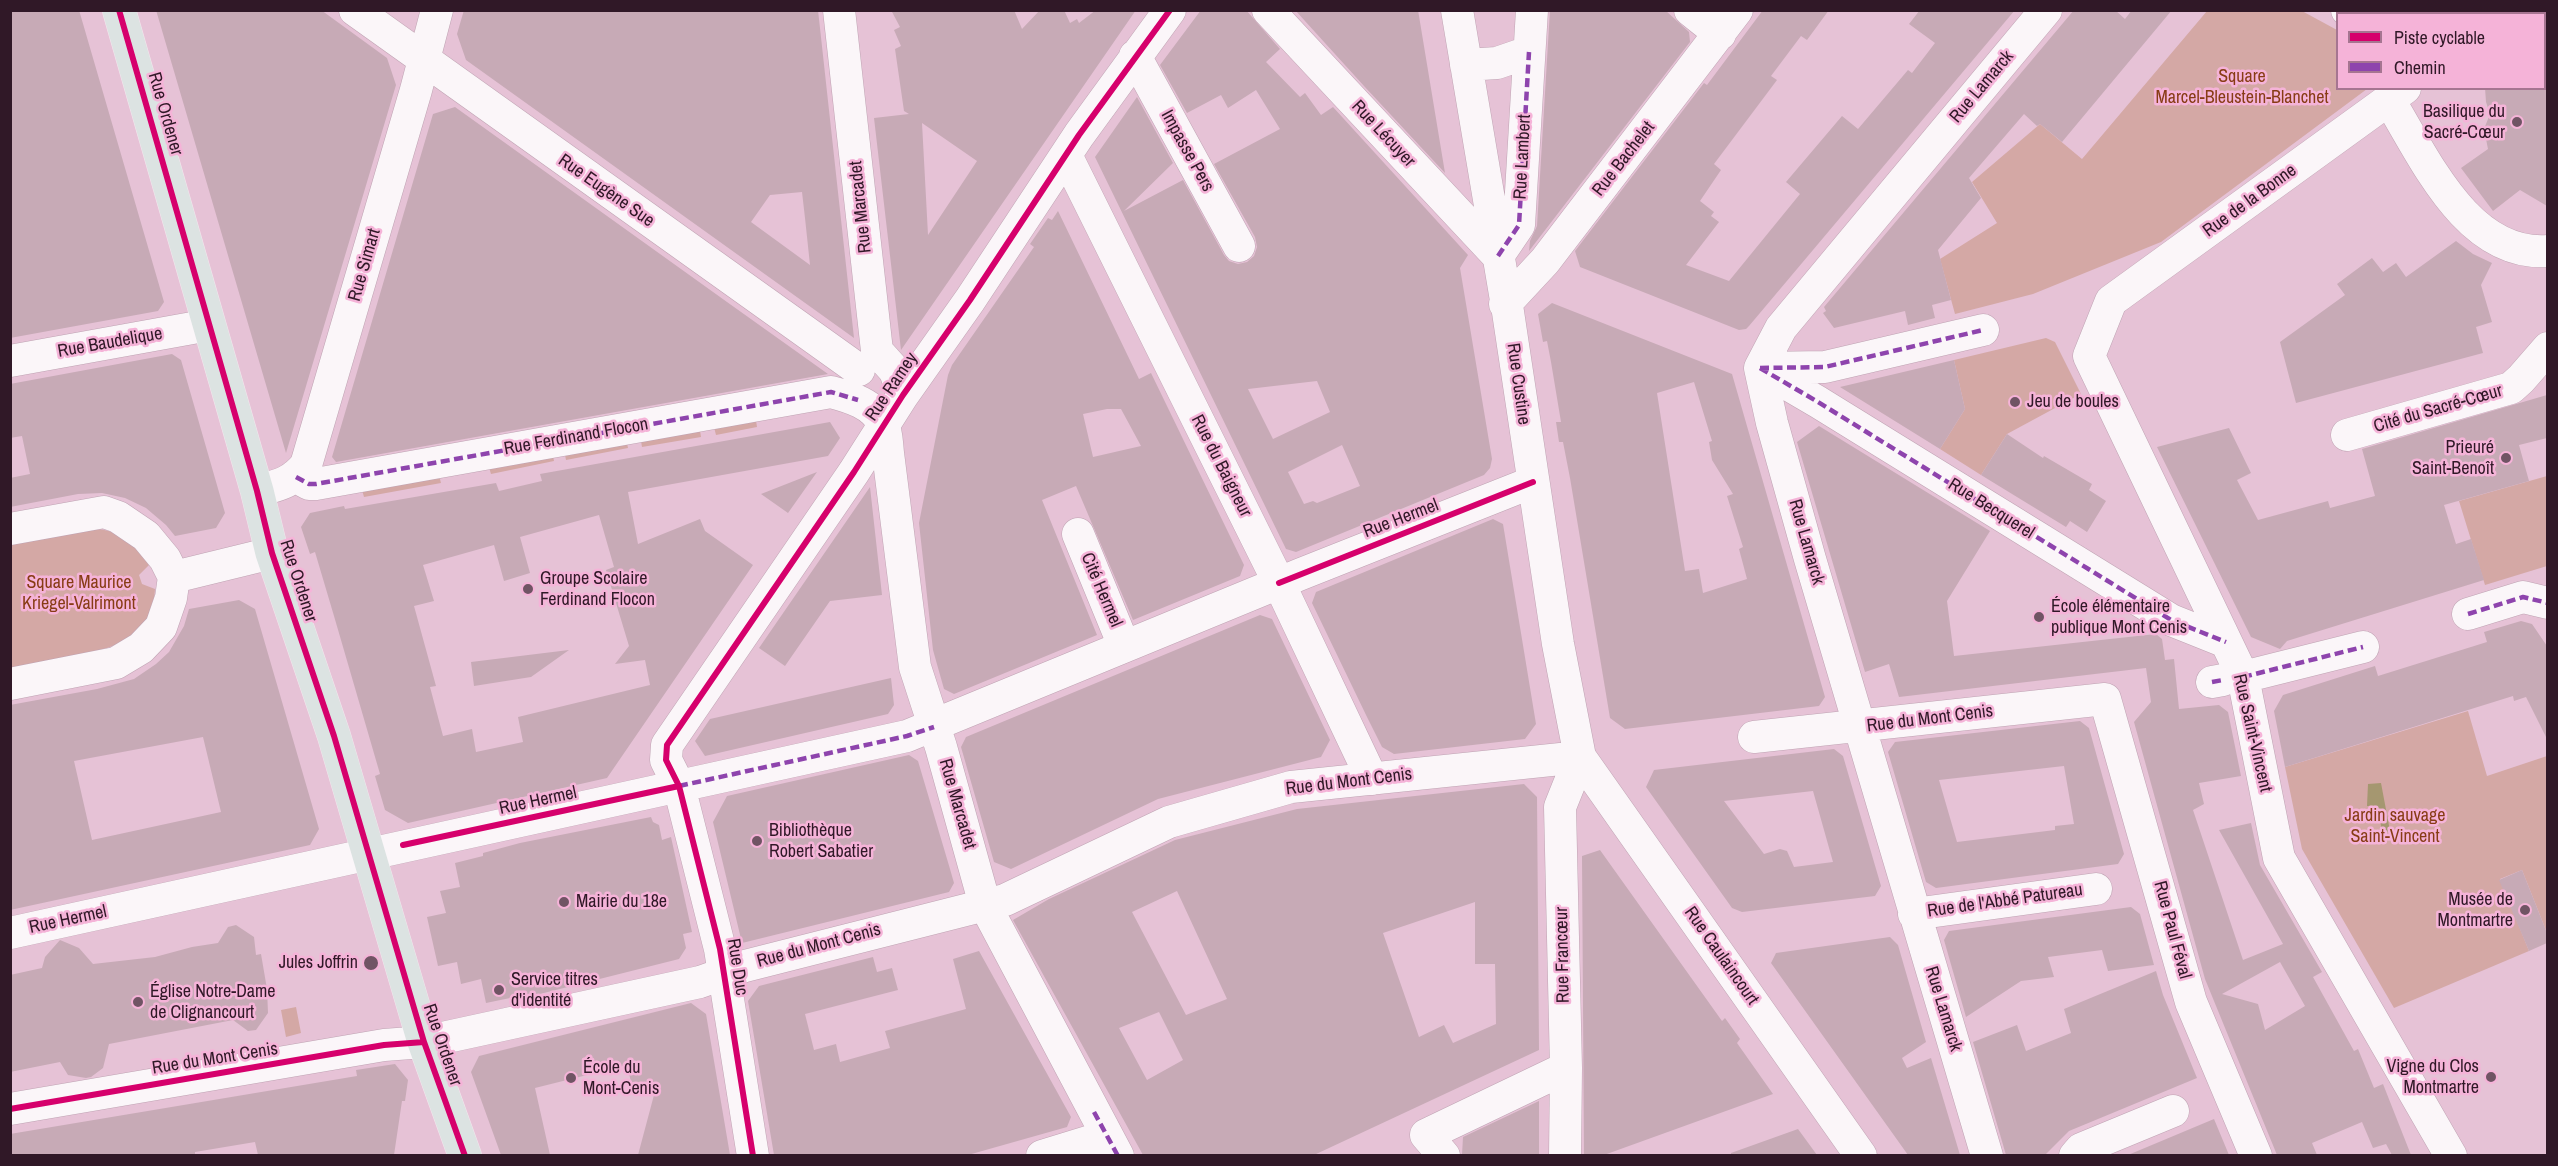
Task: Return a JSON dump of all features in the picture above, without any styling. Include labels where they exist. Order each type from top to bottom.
[{"type":"main road","name":"Rue Ordener","points":[[119,10],[257,491],[272,553],[334,736],[424,1042],[465,1155]]},
{"type":"street","name":"Rue Eugène Sue","points":[[354,10],[865,374]]},
{"type":"street","name":"Rue Simart","points":[[296,477],[306,465],[424,62],[437,10]]},
{"type":"street","name":"Rue Marcadet","points":[[839,10],[865,374]]},
{"type":"street","name":"Rue Ramey","points":[[679,786],[666,760],[667,745],[854,472],[903,395],[970,300],[1066,155],[1170,10]]},
{"type":"street","name":"Rue Lécuyer","points":[[1269,10],[1498,256]]},
{"type":"street","name":"Rue Custine","points":[[1457,10],[1558,644],[1580,757]]},
{"type":"street","name":"Rue Lambert","points":[[1498,256],[1519,225],[1533,10]]},
{"type":"street","points":[[1690,10],[1728,22]]},
{"type":"street","name":"Rue Lamarck","points":[[1987,1155],[1794,502],[1772,423],[1760,368],[1781,328],[2046,10]]},
{"type":"street","name":"Rue Bachelet","points":[[1505,304],[1545,261],[1728,22]]},
{"type":"street","points":[[1466,65],[1497,63],[1529,52]]},
{"type":"street","name":"Impasse Pers","points":[[1135,56],[1239,246]]},
{"type":"street","points":[[2397,94],[2451,200],[2464,215],[2487,234],[2509,246],[2531,253],[2547,252]]},
{"type":"street","name":"Rue de la Bonne","points":[[2111,302],[2397,94]]},
{"type":"street","name":"Rue du Baigneur","points":[[1066,155],[1279,583],[1372,779]]},
{"type":"street","name":"Rue Saint-Vincent","points":[[2111,302],[2089,356],[2226,642],[2226,680],[2278,858],[2451,1155]]},
{"type":"street","name":"Rue Baudelique","points":[[10,361],[209,325]]},
{"type":"street","points":[[1760,368],[1825,367],[1983,330]]},
{"type":"street","name":"Cité du Sacré-Cœur","points":[[2347,435],[2511,387],[2522,379],[2547,348]]},
{"type":"street","name":"Rue Becquerel","points":[[1760,368],[2171,620],[2226,642]]},
{"type":"street","points":[[884,424],[876,414],[865,374],[895,370],[903,395]]},
{"type":"street","name":"Rue Ferdinand Flocon","points":[[296,477],[309,484],[316,484],[831,392],[865,374]]},
{"type":"street","name":"Rue Marcadet","points":[[884,424],[915,667],[985,905],[1113,1146]]},
{"type":"street","points":[[257,491],[284,484],[296,477]]},
{"type":"street","name":"Rue Hermel","points":[[10,933],[907,736],[1279,583],[1533,482]]},
{"type":"street","points":[[10,529],[104,512],[118,517],[147,536],[165,559],[174,576],[171,598],[161,627],[141,648],[116,663],[10,684]]},
{"type":"street","name":"Cité Hermel","points":[[1078,534],[1125,646]]},
{"type":"street","points":[[174,576],[272,553]]},
{"type":"street","points":[[2468,614],[2523,597],[2547,603]]},
{"type":"street","points":[[2226,680],[2362,647]]},
{"type":"street","name":"Rue du Mont Cenis","points":[[1755,737],[2105,699]]},
{"type":"street","name":"Rue Paul Féval","points":[[2105,699],[2191,1002],[2256,1155]]},
{"type":"street","name":"Rue du Mont Cenis","points":[[10,1109],[384,1045],[424,1042],[700,982],[745,966],[960,909],[1005,900],[1169,822],[1291,787],[1580,757]]},
{"type":"street","name":"Rue Francœur","points":[[1565,1155],[1566,1068],[1560,807],[1580,757]]},
{"type":"street","name":"Rue Caulaincourt","points":[[1580,757],[1861,1155]]},
{"type":"street","name":"Rue Duc","points":[[679,786],[720,949],[753,1155]]},
{"type":"street","name":"Rue de l'Abbé Patureau","points":[[1914,914],[2096,889]]},
{"type":"street","points":[[1435,1145],[1566,1068]]},
{"type":"street","points":[[2075,1155],[2081,1149],[2173,1111]]},
{"type":"street","points":[[1042,1155],[1113,1146]]},
{"type":"green space","name":"Square Marcel-Bleustein-Blanchet","points":[[2207,11],[2302,11],[2336,29],[2336,90],[2366,90],[2161,242],[2033,294],[1955,314],[1940,259],[1997,223],[1972,182],[2040,124],[2082,159]]},
{"type":"green space","name":"Jeu de boules","points":[[2046,338],[2055,342],[2081,394],[2007,434],[1981,475],[1940,449],[1965,409],[1954,360]]},
{"type":"green space","points":[[755,414],[757,427],[716,435],[713,423]]},
{"type":"green space","points":[[699,424],[701,437],[642,447],[640,435]]},
{"type":"green space","points":[[626,438],[628,448],[566,460],[564,450]]},
{"type":"green space","points":[[552,451],[554,461],[491,474],[488,464]]},
{"type":"green space","points":[[438,471],[441,483],[364,497],[361,486]]},
{"type":"green space","points":[[2547,476],[2547,566],[2485,585],[2459,501]]},
{"type":"green space","name":"Square Maurice Kriegel-Valrimont","points":[[97,529],[128,540],[149,565],[139,575],[142,584],[155,589],[152,606],[146,620],[138,631],[127,639],[101,650],[11,668],[11,544]]},
{"type":"green space","name":"Jardin sauvage Saint-Vincent","points":[[2468,711],[2487,776],[2547,756],[2547,933],[2522,870],[2500,879],[2529,951],[2394,1008],[2302,849],[2285,767]]},
{"type":"green space","points":[[296,1007],[301,1033],[286,1037],[281,1010]]},
{"type":"shaded area","points":[[2381,783],[2390,831],[2382,832],[2378,807],[2367,806],[2368,784]]},
{"type":"building","points":[[10,10],[79,10],[164,302],[158,311],[10,338]]},
{"type":"building","points":[[156,10],[321,10],[387,58],[396,85],[286,453]]},
{"type":"building","points":[[464,10],[818,10],[854,338],[466,60],[457,34]],"holes":[[[802,192],[810,265],[751,222],[770,195]]]},
{"type":"building","points":[[891,10],[1014,10],[1022,29],[1040,10],[1064,10],[1070,23],[1077,19],[1079,23],[1096,10],[1136,10],[901,350],[874,118],[909,114],[904,111],[895,49],[901,46],[894,30],[900,27]],"holes":[[[922,123],[977,161],[928,235]]]},
{"type":"building","points":[[1201,10],[1246,10],[1280,49],[1266,62],[1300,97],[1305,93],[1321,115],[1333,107],[1468,255],[1460,268],[1492,459],[1490,468],[1484,475],[1296,552],[1286,549],[1095,157],[1137,97],[1173,163],[1124,211],[1183,180],[1224,255],[1229,261],[1238,264],[1247,262],[1254,256],[1257,247],[1255,237],[1214,164],[1280,129],[1256,90],[1228,108],[1221,95],[1187,113],[1160,65]],"holes":[[[1317,381],[1330,412],[1273,439],[1248,389]],[[1342,445],[1360,486],[1317,503],[1313,501],[1304,504],[1288,472]]]},
{"type":"building","points":[[1295,10],[1418,10],[1445,173],[1364,86]]},
{"type":"building","points":[[1550,10],[1665,10],[1689,32],[1690,42],[1529,251],[1530,241],[1537,226]]},
{"type":"building","points":[[1763,10],[1829,10],[1807,40],[1801,36],[1771,76],[1777,80],[1714,164],[1721,170],[1700,201],[1714,212],[1711,216],[1719,222],[1686,265],[1729,281],[1800,194],[1786,182],[1842,116],[1858,129],[1908,70],[1912,73],[1935,43],[1909,24],[1920,10],[2015,10],[1749,326],[1739,330],[1580,267],[1575,251],[1704,83],[1707,85]]},
{"type":"building","points":[[2074,10],[2115,10],[2125,19],[2132,10],[2172,10],[2062,142],[2040,124],[2037,126],[2024,114],[1969,178],[1981,198],[1938,250],[1951,300],[1932,305],[1935,318],[1908,325],[1905,311],[1834,328],[1823,313],[1826,311],[1824,307]]},
{"type":"building","name":"Basilique du Sacré-Cœur","points":[[2547,88],[2547,206],[2520,190],[2493,211],[2461,168],[2488,149],[2484,129],[2490,114],[2485,90],[2546,90]]},
{"type":"building","points":[[455,107],[828,374],[336,462],[332,457],[433,114]]},
{"type":"building","points":[[1058,211],[1139,379],[1151,373],[1244,565],[1240,576],[1133,620],[1076,486],[1042,500],[1097,635],[954,694],[944,689],[933,650],[919,523],[948,375],[952,365],[1034,247],[1030,244],[1048,218],[1052,220]],"holes":[[[1107,409],[1121,409],[1141,446],[1093,457],[1083,414]]]},
{"type":"building","points":[[2456,241],[2473,254],[2492,263],[2481,285],[2492,322],[2476,327],[2483,353],[2296,403],[2280,342],[2345,295],[2337,284],[2372,258],[2383,272],[2396,263],[2406,277]]},
{"type":"building","points":[[1552,303],[1732,374],[1825,697],[1819,706],[1625,729],[1610,718],[1570,478],[1563,442],[1559,442],[1556,422],[1561,422],[1551,362],[1547,341],[1543,342],[1538,314]],"holes":[[[1694,382],[1712,441],[1709,442],[1712,460],[1733,494],[1727,496],[1743,547],[1739,549],[1747,579],[1703,593],[1699,569],[1685,571],[1657,393]]]},
{"type":"building","points":[[172,354],[181,360],[225,513],[216,528],[175,536],[146,508],[125,498],[102,493],[78,494],[10,507],[10,478],[30,474],[22,436],[10,438],[10,384]]},
{"type":"building","points":[[1954,360],[1965,409],[1940,449],[1840,387]]},
{"type":"building","points":[[2547,395],[2547,438],[2519,445],[2529,481],[2444,505],[2456,544],[2471,539],[2484,580],[2287,641],[2280,649],[2251,637],[2157,447],[2229,428],[2251,473],[2237,480],[2258,520],[2328,501],[2330,508],[2375,496],[2362,449]]},
{"type":"building","points":[[830,422],[840,438],[828,456],[628,492],[638,544],[700,519],[705,531],[753,565],[607,778],[408,823],[385,810],[375,776],[380,774],[334,616],[315,552],[310,554],[301,527],[310,513],[496,483],[499,491],[542,481],[540,474]],"holes":[[[599,515],[614,567],[606,570],[629,646],[615,664],[645,660],[650,685],[518,717],[523,742],[476,752],[472,729],[443,736],[430,687],[436,686],[414,606],[434,601],[423,565],[494,545],[504,581],[530,573],[520,537]]]},
{"type":"building","points":[[1819,426],[1990,531],[1947,601],[1954,656],[2156,634],[2162,639],[2165,660],[2174,659],[2179,709],[2219,705],[2228,712],[2241,776],[2199,783],[2204,804],[2193,810],[2243,960],[2283,944],[2219,830],[2251,823],[2260,865],[2322,972],[2313,977],[2354,1051],[2358,1049],[2374,1088],[2383,1084],[2411,1155],[2392,1155],[2386,1144],[2373,1148],[2362,1122],[2312,1143],[2317,1155],[2277,1155],[2205,979],[2134,722],[2151,702],[2146,668],[1899,697],[1889,664],[1865,672],[1797,442]],"holes":[[[2280,962],[2305,1006],[2265,1030],[2258,1004],[2222,994]]]},
{"type":"building","points":[[2007,434],[2043,458],[2044,456],[2092,484],[2089,490],[2106,501],[2087,532],[2070,521],[2066,527],[1981,475]]},
{"type":"building","points":[[817,472],[788,513],[761,494]]},
{"type":"building","points":[[870,487],[882,595],[830,601],[785,666],[759,648]]},
{"type":"building","points":[[1493,519],[1503,524],[1536,724],[1525,739],[1394,754],[1382,747],[1312,603],[1316,592]]},
{"type":"building","points":[[239,600],[255,609],[319,829],[310,845],[10,910],[10,705],[97,689],[134,679],[169,652],[184,626],[189,609]],"holes":[[[203,737],[221,812],[92,840],[74,761]]]},
{"type":"building","points":[[1260,615],[1272,619],[1330,740],[1321,757],[1158,799],[1011,869],[994,862],[961,747],[966,737]]},
{"type":"building","points":[[2521,621],[2532,624],[2547,646],[2547,739],[2526,697],[2514,701],[2513,696],[2285,767],[2274,711],[2283,695],[2375,666],[2378,676],[2487,642],[2484,632]]},
{"type":"building","points":[[569,650],[531,677],[474,686],[471,662]]},
{"type":"building","points":[[891,678],[894,705],[888,714],[705,756],[695,741],[710,719]]},
{"type":"building","points":[[2080,721],[2089,728],[2124,854],[2118,864],[1936,888],[1926,882],[1888,752],[1895,742]],"holes":[[[2064,766],[2074,824],[2055,826],[2055,830],[1957,842],[1939,780]]]},
{"type":"building","points":[[1834,749],[1843,756],[1881,886],[1875,896],[1742,912],[1732,908],[1646,787],[1654,770]],"holes":[[[1813,791],[1833,862],[1794,867],[1787,851],[1780,849],[1764,854],[1724,801]]]},
{"type":"building","points":[[909,755],[918,761],[950,869],[954,883],[949,892],[742,943],[713,822],[727,796]]},
{"type":"building","points":[[1524,784],[1537,797],[1539,1050],[1314,1155],[1143,1155],[1013,920],[1049,899],[1175,840],[1297,809]],"holes":[[[1177,891],[1227,999],[1186,1015],[1132,912]],[[1475,902],[1475,964],[1495,964],[1496,1024],[1453,1043],[1444,1025],[1419,1037],[1383,933]],[[1159,1012],[1183,1060],[1147,1080],[1119,1028]]]},
{"type":"building","name":"Mairie du 18e","points":[[651,817],[653,822],[659,825],[662,840],[671,837],[692,932],[683,934],[686,948],[679,959],[516,1000],[515,997],[486,1003],[481,979],[461,984],[457,962],[438,966],[427,917],[446,913],[440,891],[460,887],[455,863],[520,843]]},
{"type":"building","points":[[1600,850],[1722,1021],[1725,1018],[1740,1039],[1737,1043],[1773,1094],[1604,1155],[1584,1155],[1582,856]]},
{"type":"building","points":[[2522,870],[2547,933],[2547,943],[2529,951],[2499,880]]},
{"type":"building","points":[[2131,907],[2140,914],[2154,965],[2108,971],[2102,950],[2048,957],[2054,977],[2021,981],[1966,1017],[1944,940],[1949,931]]},
{"type":"building","name":"Église Notre-Dame de Clignancourt","points":[[236,925],[254,937],[256,955],[261,954],[267,989],[268,1013],[256,1030],[248,1031],[233,1020],[109,1044],[103,1068],[86,1078],[68,1075],[60,1062],[10,1072],[10,975],[42,968],[45,957],[60,940],[79,948],[93,964],[155,957],[218,943],[228,927]]},
{"type":"building","points":[[1890,937],[1898,945],[1926,1042],[1902,1058],[1907,1068],[1931,1058],[1960,1155],[1908,1155],[1771,963],[1776,953]]},
{"type":"building","points":[[979,951],[1071,1117],[1067,1127],[968,1155],[774,1155],[748,1001],[759,986],[873,957],[877,972],[892,968],[898,990],[805,1014],[814,1050],[836,1044],[840,1062],[890,1048],[885,1031],[966,1009],[953,959]]},
{"type":"building","points":[[2156,971],[2163,995],[2197,1078],[2069,1131],[2045,1155],[2006,1155],[1973,1042],[2017,1025],[2026,1051],[2071,1033],[2064,1009]]},
{"type":"building","name":"École du Mont-Cenis","points":[[691,1003],[706,1014],[730,1155],[638,1155],[654,1095],[631,1082],[627,1065],[535,1088],[550,1155],[501,1155],[471,1072],[479,1056]]},
{"type":"building","points":[[395,1064],[408,1080],[405,1101],[402,1101],[394,1155],[258,1155],[255,1142],[195,1152],[195,1155],[10,1155],[10,1134],[357,1076],[356,1070]]},
{"type":"building","points":[[1539,1101],[1539,1155],[1462,1155],[1463,1137]]},
{"type":"building","points":[[2214,1119],[2229,1155],[2128,1155]]},
{"type":"building","points":[[1798,1129],[1817,1155],[1731,1155],[1731,1153]]},
{"type":"marked path","points":[[1498,256],[1519,225],[1529,52]]},
{"type":"marked path","points":[[1760,368],[1825,367],[1983,330]]},
{"type":"marked path","points":[[1760,368],[2171,620],[2226,642]]},
{"type":"marked path","points":[[296,477],[309,484],[316,484],[831,392],[858,400]]},
{"type":"marked path","points":[[2468,614],[2523,597],[2548,603]]},
{"type":"marked path","points":[[2243,677],[2363,647]]},
{"type":"marked path","points":[[2212,682],[2223,680]]},
{"type":"marked path","points":[[679,786],[907,736],[934,727]]},
{"type":"marked path","points":[[1094,1112],[1118,1156]]},
{"type":"cycle path","points":[[119,10],[257,491],[272,553],[334,736],[424,1042],[465,1156]]},
{"type":"cycle path","points":[[753,1156],[720,949],[679,786],[666,760],[667,745],[854,472],[903,395],[970,300],[1079,135],[1170,10]]},
{"type":"cycle path","points":[[1279,583],[1533,482]]},
{"type":"cycle path","points":[[403,845],[679,786]]},
{"type":"cycle path","points":[[10,1109],[384,1045],[424,1042]]},
{"type":"place","name":"Basilique du Sacré-Cœur","points":[[2517,122]]},
{"type":"place","name":"Jeu de boules","points":[[2015,402]]},
{"type":"place","name":"Prieuré Saint-Benoît","points":[[2506,458]]},
{"type":"place","name":"Groupe Scolaire Ferdinand Flocon","points":[[528,589]]},
{"type":"place","name":"École élémentaire publique Mont Cenis","points":[[2039,617]]},
{"type":"place","name":"Bibliothèque Robert Sabatier","points":[[757,841]]},
{"type":"place","name":"Mairie du 18e","points":[[564,902]]},
{"type":"place","name":"Musée de Montmartre","points":[[2525,910]]},
{"type":"place","name":"Jules Joffrin","points":[[371,963]]},
{"type":"place","name":"Service titres d'identité","points":[[499,990]]},
{"type":"place","name":"Église Notre-Dame de Clignancourt","points":[[138,1002]]},
{"type":"place","name":"Vigne du Clos Montmartre","points":[[2491,1077]]},
{"type":"place","name":"École du Mont-Cenis","points":[[571,1078]]}]
